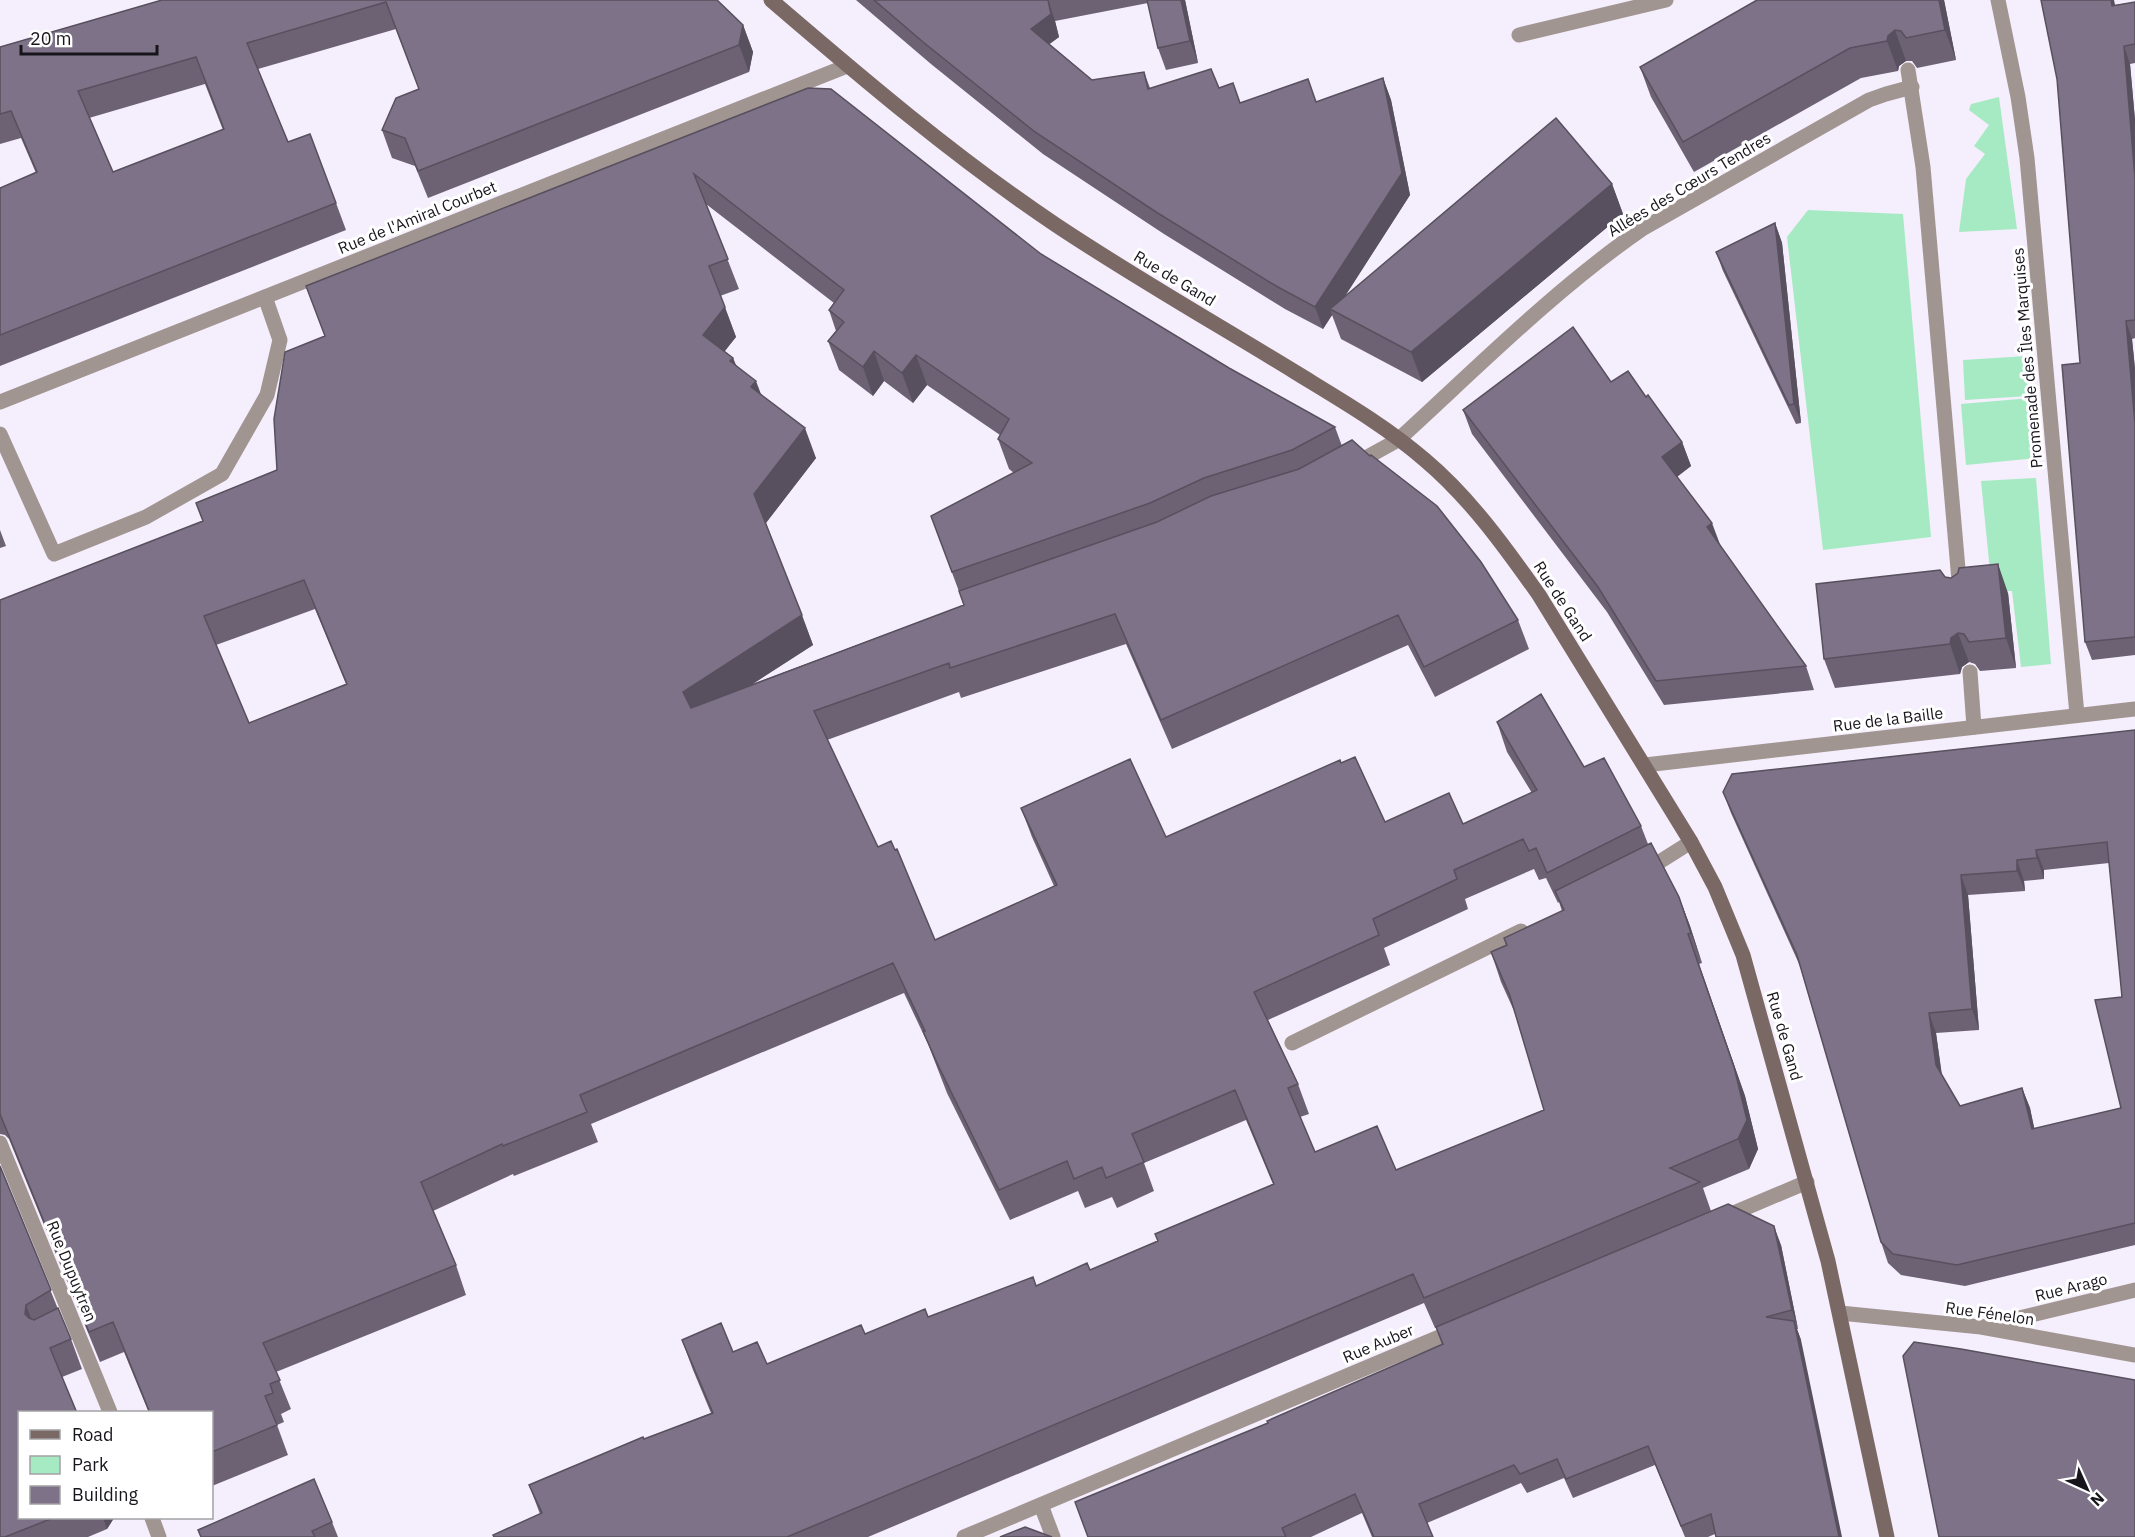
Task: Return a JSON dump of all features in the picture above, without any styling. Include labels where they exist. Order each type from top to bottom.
[{"type":"main road","name":"Rue de Gand","points":[[771,0],[848,66],[965,159],[1057,226],[1353,407],[1424,459],[1467,501],[1512,557],[1539,595],[1691,842],[1715,887],[1743,955],[1807,1182],[1840,1313],[1887,1537]]},
{"type":"street","points":[[1519,35],[1666,0]]},
{"type":"street","name":"Promenade des Îles Marquises","points":[[1998,0],[2022,117],[2027,158],[2077,715]]},
{"type":"street","name":"Rue de l'Amiral Courbet","points":[[0,402],[848,66]]},
{"type":"street","points":[[1908,70],[1923,168],[1960,598]]},
{"type":"street","name":"Allées des Cœurs Tendres","points":[[1335,475],[1398,440],[1568,286],[1642,229],[1869,100],[1912,87]]},
{"type":"street","points":[[0,434],[54,554],[146,517],[222,474],[267,395],[280,340],[266,297]]},
{"type":"street","points":[[1970,672],[1974,727]]},
{"type":"street","name":"Rue de la Baille","points":[[1645,765],[2135,709]]},
{"type":"street","points":[[1628,879],[1649,869],[1691,842]]},
{"type":"street","points":[[1292,1042],[1534,925]]},
{"type":"street","name":"Rue Dupuytren","points":[[0,1143],[70,1327],[109,1411]]},
{"type":"street","points":[[1711,1222],[1807,1182]]},
{"type":"street","name":"Rue Arago","points":[[1981,1328],[2135,1290]]},
{"type":"street","name":"Rue Fénelon","points":[[1840,1313],[1981,1328],[2135,1355]]},
{"type":"street","name":"Rue Auber","points":[[964,1537],[1469,1324]]},
{"type":"street","points":[[1041,1505],[1053,1537]]},
{"type":"street","points":[[152,1519],[159,1537]]},
{"type":"green space","points":[[1999,97],[2017,229],[1959,232],[1966,179],[1985,154],[1974,146],[1989,125],[1969,110],[1971,104]]},
{"type":"green space","points":[[1808,210],[1903,214],[1931,537],[1823,550],[1787,237]]},
{"type":"green space","points":[[2027,356],[2029,396],[1965,400],[1963,360]]},
{"type":"green space","points":[[2031,398],[2036,458],[1966,465],[1961,404]]},
{"type":"green space","points":[[2036,478],[2051,664],[2021,667],[2012,591],[1992,591],[1981,481]]},
{"type":"building","points":[[162,0],[717,0],[743,25],[739,45],[418,171],[405,138],[382,130],[396,98],[419,89],[386,2],[247,43],[288,142],[310,134],[336,203],[0,335],[0,188],[37,172],[11,111],[0,114],[0,47]],"holes":[[[196,57],[224,129],[113,172],[78,91]]]},
{"type":"building","points":[[874,0],[1048,0],[1051,14],[1031,29],[1092,80],[1144,72],[1148,89],[1211,69],[1219,88],[1233,83],[1240,103],[1308,79],[1316,102],[1383,78],[1402,173],[1315,307],[1276,286],[1156,212],[1035,132]]},
{"type":"building","points":[[1147,0],[1181,0],[1190,41],[1158,48]]},
{"type":"building","points":[[1757,0],[1939,0],[1945,30],[1906,38],[1901,31],[1895,30],[1888,36],[1887,41],[1850,48],[1683,142],[1640,67]]},
{"type":"building","points":[[2041,0],[2111,0],[2112,6],[2135,2],[2135,44],[2124,46],[2135,178],[2135,320],[2126,321],[2135,424],[2135,637],[2085,642],[2062,365],[2080,363],[2057,79]]},
{"type":"building","points":[[808,88],[831,89],[1041,254],[1229,368],[1335,427],[1292,450],[1204,478],[1150,503],[952,572],[931,516],[1032,463],[998,439],[1009,419],[916,355],[902,373],[874,351],[863,367],[828,341],[844,322],[829,310],[844,290],[694,174],[728,259],[709,266],[725,307],[703,335],[733,358],[730,361],[756,381],[751,387],[805,428],[754,494],[802,615],[683,692],[691,708],[964,605],[959,591],[1157,522],[1211,496],[1299,469],[1352,440],[1437,506],[1481,562],[1518,620],[1424,667],[1398,615],[1161,720],[1115,614],[950,668],[949,663],[814,711],[878,847],[891,841],[895,850],[897,849],[935,940],[1057,885],[1021,808],[1130,759],[1166,837],[1340,760],[1341,763],[1355,757],[1385,822],[1449,793],[1463,824],[1537,790],[1497,722],[1541,694],[1584,767],[1604,758],[1641,826],[1547,873],[1536,848],[1529,851],[1523,839],[1454,870],[1457,879],[1373,919],[1379,935],[1254,992],[1298,1084],[1288,1088],[1315,1152],[1377,1126],[1396,1170],[1544,1110],[1510,996],[1491,952],[1507,945],[1504,938],[1564,910],[1555,891],[1651,843],[1679,897],[1691,933],[1688,934],[1734,1067],[1747,1120],[1738,1139],[1670,1168],[1700,1182],[1424,1298],[1413,1274],[787,1537],[494,1537],[493,1535],[542,1513],[529,1485],[643,1437],[644,1439],[713,1413],[682,1340],[721,1323],[733,1352],[757,1342],[767,1364],[861,1325],[865,1334],[925,1309],[928,1317],[1033,1277],[1036,1286],[1087,1263],[1090,1270],[1158,1241],[1155,1234],[1274,1184],[1235,1090],[1132,1134],[1144,1162],[1106,1178],[1102,1167],[1074,1179],[1067,1161],[999,1190],[937,1063],[923,1031],[925,1031],[893,963],[580,1095],[587,1112],[503,1146],[502,1144],[421,1182],[456,1265],[263,1343],[280,1380],[270,1384],[273,1393],[265,1396],[277,1425],[213,1452],[213,1411],[149,1411],[113,1322],[89,1332],[0,1114],[0,600],[203,521],[196,503],[277,470],[274,419],[285,352],[325,336],[306,286]],"holes":[[[304,580],[347,684],[249,723],[204,616]]]},
{"type":"building","points":[[1556,118],[1612,184],[1411,352],[1330,309]]},
{"type":"building","points":[[1775,223],[1794,404],[1789,405],[1716,252]]},
{"type":"building","points":[[1573,327],[1611,382],[1628,371],[1682,442],[1662,457],[1712,523],[1707,527],[1806,666],[1656,681],[1598,587],[1463,410]]},
{"type":"building","points":[[1998,564],[2006,638],[1969,642],[1964,634],[1958,633],[1951,638],[1950,644],[1824,659],[1816,584],[1940,570],[1945,577],[1951,578],[1958,573],[1959,568]]},
{"type":"building","points":[[2135,730],[2135,1223],[1957,1265],[1893,1254],[1881,1242],[1797,955],[1723,792],[1732,774]],"holes":[[[2107,842],[2122,997],[2095,1000],[2121,1108],[2032,1129],[2022,1088],[1960,1106],[1936,1065],[1929,1013],[1972,1009],[1961,875],[2017,871],[2017,860],[2037,858],[2036,850]]]},
{"type":"building","points":[[0,1166],[51,1290],[26,1305],[25,1314],[34,1320],[58,1308],[71,1339],[50,1348],[76,1411],[18,1411],[18,1519],[50,1519],[0,1537]]},
{"type":"building","points":[[1728,1204],[1774,1226],[1792,1310],[1766,1317],[1794,1321],[1839,1537],[1716,1537],[1711,1514],[1681,1526],[1648,1446],[1566,1479],[1557,1459],[1520,1474],[1514,1465],[1419,1504],[1433,1537],[1374,1537],[1355,1494],[1282,1528],[1286,1537],[1088,1537],[1075,1502],[1268,1423],[1267,1421],[1443,1344],[1436,1327]]},
{"type":"building","points":[[1914,1342],[2135,1380],[2135,1537],[1939,1537],[1903,1356]]},
{"type":"building","points":[[314,1479],[332,1522],[312,1531],[315,1537],[201,1537],[198,1530]]},
{"type":"building","points":[[1025,1527],[1052,1537],[1000,1537]]}]
